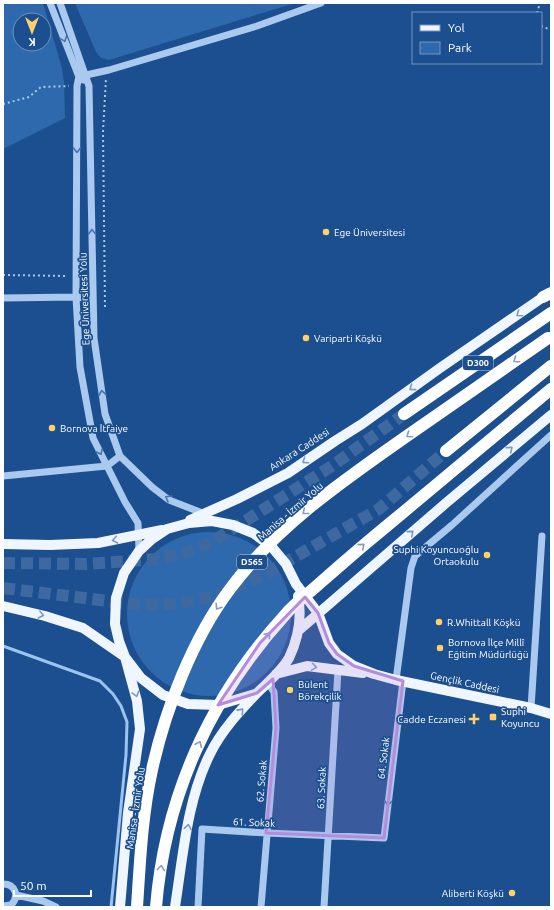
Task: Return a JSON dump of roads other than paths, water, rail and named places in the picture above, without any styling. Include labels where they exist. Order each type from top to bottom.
[{"type":"highway","name":"D300","points":[[404,414],[551,312]]},
{"type":"highway","name":"Manisa - İzmir Yolu","points":[[137,907],[145,812],[152,770],[160,740],[169,711],[190,657],[208,622],[229,590],[257,556],[288,526],[346,479],[549,337]]},
{"type":"highway","points":[[446,452],[551,366]]},
{"type":"highway","points":[[156,907],[163,854],[174,806],[186,774],[200,740],[218,706],[239,672],[260,643],[286,613],[356,552],[551,389]]},
{"type":"main road","name":"Ankara Caddesi","points":[[3,544],[50,545],[98,543],[167,529],[237,499],[288,473],[335,440],[362,424],[548,294]]},
{"type":"main road","points":[[298,631],[441,507],[551,415]]},
{"type":"main road","points":[[120,907],[128,813],[140,729],[137,701],[125,657],[118,641],[115,624],[116,598],[124,573],[139,551],[152,539],[167,529],[189,523],[212,521],[233,525],[253,533],[271,546],[286,564],[296,584],[300,608],[298,631],[288,659],[268,683],[226,727],[210,754],[192,800],[175,907]]},
{"type":"main road","name":"Gençlik Caddesi","points":[[296,584],[318,613],[329,643],[337,654],[354,666],[374,674]]},
{"type":"main road","points":[[3,606],[45,616],[83,628],[125,657],[141,678],[146,682],[163,694],[188,704],[218,705],[257,693]]},
{"type":"main road","name":"Gençlik Caddesi","points":[[276,674],[307,666],[374,674],[531,708],[551,714]]},
{"type":"street","points":[[50,3],[82,76]]},
{"type":"street","points":[[60,3],[82,76]]},
{"type":"street","points":[[82,76],[109,70],[257,26],[321,3]]},
{"type":"street","name":"Ege Üniversitesi Yolu","points":[[139,551],[138,523],[125,502],[94,438],[80,367],[76,297],[77,86],[82,76],[89,86],[94,338],[105,414],[120,456],[152,487],[169,500],[233,525]]},
{"type":"street","points":[[3,298],[76,297],[93,299]]},
{"type":"street","name":"64. Sokak","points":[[384,838],[411,568],[415,556],[452,525],[551,435]]},
{"type":"street","points":[[3,476],[107,466],[120,456]]},
{"type":"street","points":[[531,708],[540,589],[542,536]]},
{"type":"street","name":"63. Sokak","points":[[324,907],[338,670]]},
{"type":"street","name":"62. Sokak","points":[[261,907],[276,728],[274,692],[268,683]]},
{"type":"street","name":"61. Sokak","points":[[198,907],[202,829],[384,838]]},
{"type":"street","points":[[3,884],[11,886],[16,891],[14,902],[3,906]]},
{"type":"street","points":[[16,895],[43,901],[56,907]]},
{"type":"waterway","points":[[3,646],[100,681],[113,694],[121,706],[127,722],[126,755],[111,907]]},
{"type":"tunnel","points":[[3,563],[86,564],[159,559],[187,552],[212,542],[332,466],[404,414]]},
{"type":"tunnel","points":[[3,588],[141,605],[175,604],[215,596],[260,577],[379,509],[446,451]]},
{"type":"place","name":"Ege Üniversitesi","points":[[326,232]]},
{"type":"place","name":"Variparti Köşkü","points":[[306,338]]},
{"type":"place","name":"Bornova İtfaiye","points":[[52,428]]},
{"type":"place","name":"Suphi Koyuncuoğlu Ortaokulu","points":[[487,555]]},
{"type":"place","name":"R.Whittall Köşkü","points":[[439,622]]},
{"type":"place","name":"Bornova İlçe Millî Eğitim Müdürlüğü","points":[[440,648]]},
{"type":"place","name":"Bülent Börekçilik","points":[[290,690]]},
{"type":"place","name":"Suphi Koyuncu","points":[[493,717]]},
{"type":"place","name":"Cadde Eczanesi","points":[[474,719]]},
{"type":"place","name":"Aliberti Köşkü","points":[[512,893]]}]
